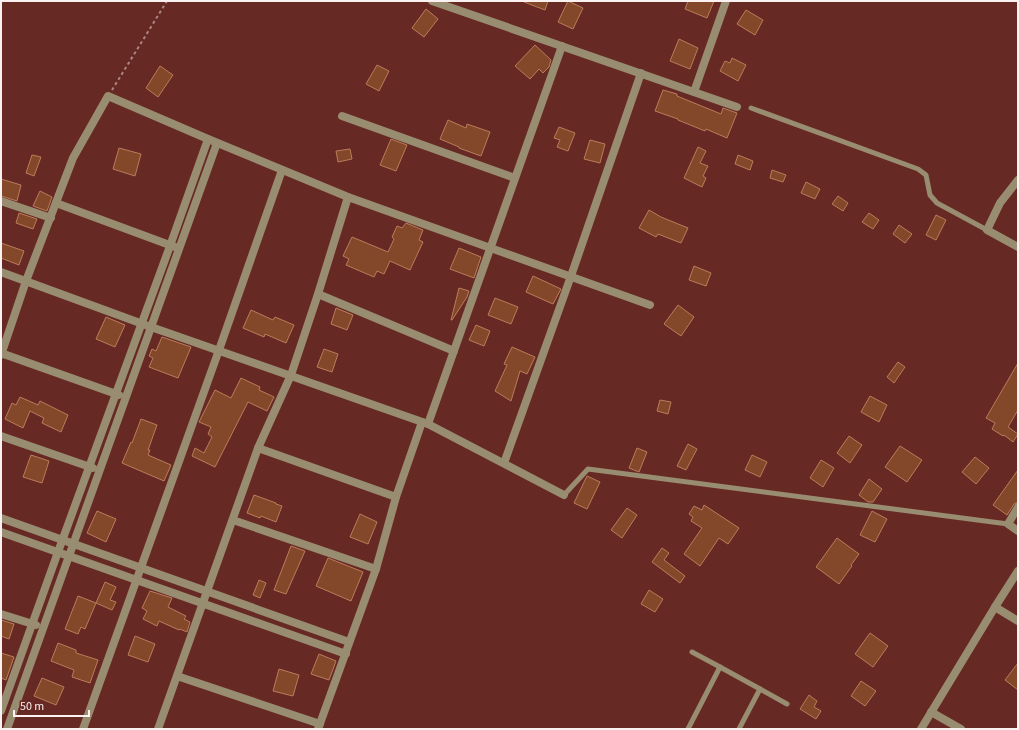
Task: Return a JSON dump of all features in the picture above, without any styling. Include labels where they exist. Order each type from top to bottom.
[{"type":"street","points":[[432,1],[737,107]]},
{"type":"street","points":[[694,92],[726,1]]},
{"type":"street","points":[[177,676],[319,726],[376,569],[396,497],[454,351],[562,46]]},
{"type":"street","points":[[504,463],[571,276],[641,73]]},
{"type":"street","points":[[126,397],[1,353],[26,281],[73,158],[108,96],[348,197],[650,305]]},
{"type":"street","points":[[342,116],[515,178]]},
{"type":"street","points":[[1,711],[4,696],[32,624],[208,139]]},
{"type":"street","points":[[7,729],[217,143]]},
{"type":"street","points":[[82,729],[219,350],[282,170]]},
{"type":"street","points":[[1018,180],[1000,203],[987,230],[1018,247]]},
{"type":"street","points":[[158,729],[258,448],[291,375],[348,197]]},
{"type":"street","points":[[1,201],[51,218]]},
{"type":"street","points":[[56,203],[179,249]]},
{"type":"street","points":[[1,272],[425,423],[564,495]]},
{"type":"street","points":[[318,294],[454,351]]},
{"type":"street","points":[[1,436],[100,470]]},
{"type":"street","points":[[258,448],[396,497]]},
{"type":"street","points":[[1018,507],[1008,524],[1018,531]]},
{"type":"street","points":[[1,518],[349,642]]},
{"type":"street","points":[[233,520],[376,569]]},
{"type":"street","points":[[1,532],[346,654]]},
{"type":"street","points":[[921,729],[1018,571]]},
{"type":"street","points":[[995,607],[1018,622]]},
{"type":"street","points":[[1,614],[44,627]]},
{"type":"street","points":[[4,696],[18,701]]},
{"type":"street","points":[[932,712],[961,729]]},
{"type":"lane","points":[[751,108],[918,169],[926,175],[930,195],[937,203],[987,230]]},
{"type":"lane","points":[[564,495],[588,469],[1008,524]]},
{"type":"lane","points":[[692,652],[787,704]]},
{"type":"lane","points":[[688,729],[720,667]]},
{"type":"lane","points":[[739,729],[760,689]]},
{"type":"path","points":[[108,96],[167,1]]},
{"type":"building","points":[[524,1],[548,1],[545,10]]},
{"type":"building","points":[[568,1],[583,8],[573,29],[558,22]]},
{"type":"building","points":[[688,1],[714,1],[707,18],[685,9]]},
{"type":"building","points":[[426,9],[438,19],[424,37],[412,28]]},
{"type":"building","points":[[746,10],[763,20],[755,35],[737,24]]},
{"type":"building","points":[[679,39],[698,48],[690,69],[670,61]]},
{"type":"building","points":[[535,45],[551,60],[549,67],[543,73],[539,69],[530,79],[515,66]]},
{"type":"building","points":[[732,58],[746,65],[738,81],[720,71],[725,61],[730,63]]},
{"type":"building","points":[[377,65],[389,71],[379,91],[366,84]]},
{"type":"building","points":[[160,66],[173,75],[158,97],[146,88]]},
{"type":"building","points":[[663,90],[677,94],[677,96],[721,114],[723,108],[737,113],[727,138],[655,111]]},
{"type":"building","points":[[448,120],[466,128],[467,124],[490,132],[481,156],[440,139]]},
{"type":"building","points":[[559,127],[575,133],[568,151],[557,147],[560,140],[554,138]]},
{"type":"building","points":[[391,139],[407,145],[396,171],[380,165]]},
{"type":"building","points":[[590,140],[605,144],[600,163],[584,159]]},
{"type":"building","points":[[698,147],[706,151],[700,163],[708,166],[703,176],[706,178],[702,187],[684,178]]},
{"type":"building","points":[[119,148],[141,154],[135,176],[113,169]]},
{"type":"building","points":[[350,149],[352,159],[338,162],[336,151]]},
{"type":"building","points":[[32,155],[41,157],[34,176],[26,173]]},
{"type":"building","points":[[738,155],[753,161],[750,170],[735,164]]},
{"type":"building","points":[[772,170],[786,175],[783,182],[770,178]]},
{"type":"building","points":[[1,179],[21,185],[17,201],[1,196]]},
{"type":"building","points":[[806,182],[820,189],[815,199],[801,193]]},
{"type":"building","points":[[40,191],[52,197],[47,211],[33,206]]},
{"type":"building","points":[[838,196],[848,203],[843,211],[832,204]]},
{"type":"building","points":[[649,210],[661,217],[688,228],[681,243],[658,234],[656,237],[639,228]]},
{"type":"building","points":[[19,213],[37,219],[33,229],[16,223]]},
{"type":"building","points":[[869,213],[879,220],[873,229],[862,222]]},
{"type":"building","points":[[936,215],[946,220],[936,240],[926,235]]},
{"type":"building","points":[[406,223],[423,230],[419,240],[423,242],[410,270],[390,261],[384,274],[377,271],[374,277],[346,265],[349,259],[343,256],[352,237],[388,252],[394,239],[392,237],[397,226],[402,228]]},
{"type":"building","points":[[899,225],[912,234],[905,243],[893,234]]},
{"type":"building","points":[[1,243],[24,251],[19,265],[1,258]]},
{"type":"building","points":[[459,248],[481,257],[474,278],[450,269]]},
{"type":"building","points":[[694,266],[711,273],[706,286],[689,280]]},
{"type":"building","points":[[533,276],[561,289],[553,304],[526,292]]},
{"type":"building","points":[[459,288],[469,291],[467,297],[451,320]]},
{"type":"building","points":[[495,298],[518,307],[511,324],[488,315]]},
{"type":"building","points":[[678,305],[694,317],[681,336],[664,324]]},
{"type":"building","points":[[336,308],[353,315],[347,330],[331,324]]},
{"type":"building","points":[[251,310],[273,320],[275,317],[294,325],[286,343],[265,334],[264,337],[243,328]]},
{"type":"building","points":[[106,317],[125,325],[115,347],[96,339]]},
{"type":"building","points":[[476,325],[490,331],[484,346],[469,340]]},
{"type":"building","points":[[162,337],[191,347],[178,378],[149,367],[153,358],[149,356],[152,349],[156,351]]},
{"type":"building","points":[[512,347],[535,357],[527,374],[520,371],[511,401],[495,391],[507,365],[504,364]]},
{"type":"building","points":[[324,349],[338,354],[332,372],[317,367]]},
{"type":"building","points":[[898,362],[905,367],[894,383],[887,377]]},
{"type":"building","points":[[1018,363],[1018,410],[1008,427],[1018,434],[1013,442],[1004,435],[1003,436],[992,429],[995,423],[986,418]]},
{"type":"building","points":[[241,378],[260,387],[259,390],[274,397],[267,411],[248,402],[215,467],[192,456],[195,448],[204,453],[212,437],[208,434],[211,427],[199,422],[215,390],[231,398]]},
{"type":"building","points":[[870,396],[887,405],[879,422],[861,412]]},
{"type":"building","points":[[20,397],[38,405],[40,401],[68,415],[61,432],[42,423],[44,418],[30,411],[23,428],[5,419],[12,403],[16,405]]},
{"type":"building","points":[[660,400],[671,402],[668,414],[657,411]]},
{"type":"building","points":[[141,419],[157,425],[148,450],[150,450],[148,455],[171,465],[164,481],[122,463],[131,442],[132,443]]},
{"type":"building","points":[[849,436],[862,445],[850,463],[837,453]]},
{"type":"building","points":[[688,444],[697,449],[686,470],[677,466]]},
{"type":"building","points":[[900,446],[922,460],[907,482],[885,467]]},
{"type":"building","points":[[637,448],[647,452],[639,472],[629,468]]},
{"type":"building","points":[[31,455],[49,461],[42,483],[23,477]]},
{"type":"building","points":[[752,455],[767,462],[760,477],[745,470]]},
{"type":"building","points":[[975,457],[989,468],[976,484],[962,472]]},
{"type":"building","points":[[821,460],[834,468],[823,487],[810,478]]},
{"type":"building","points":[[1018,470],[1018,502],[1014,504],[1007,515],[993,505]]},
{"type":"building","points":[[587,476],[600,482],[587,509],[574,503]]},
{"type":"building","points":[[869,479],[882,489],[873,502],[868,502],[859,495]]},
{"type":"building","points":[[254,495],[282,506],[276,522],[261,516],[260,518],[247,513]]},
{"type":"building","points":[[704,505],[739,528],[728,544],[719,538],[700,566],[684,554],[702,528],[691,521],[693,517],[689,514],[694,506],[702,510]]},
{"type":"building","points":[[627,508],[637,515],[622,538],[611,530]]},
{"type":"building","points":[[97,511],[116,519],[106,542],[87,533]]},
{"type":"building","points":[[872,511],[887,519],[875,542],[860,535]]},
{"type":"building","points":[[360,514],[377,522],[368,544],[350,537]]},
{"type":"building","points":[[837,538],[859,554],[839,584],[816,567]]},
{"type":"building","points":[[291,546],[305,551],[286,594],[274,590]]},
{"type":"building","points":[[662,548],[669,553],[664,560],[685,576],[680,583],[652,562]]},
{"type":"building","points":[[328,558],[363,572],[351,601],[316,586]]},
{"type":"building","points":[[259,580],[266,583],[260,598],[253,595]]},
{"type":"building","points":[[105,582],[116,587],[110,600],[116,602],[112,610],[96,603]]},
{"type":"building","points":[[649,590],[663,599],[655,612],[641,604]]},
{"type":"building","points":[[150,591],[172,598],[168,607],[186,616],[184,619],[190,622],[187,632],[159,621],[157,626],[143,619],[147,611],[142,608]]},
{"type":"building","points":[[78,596],[96,603],[85,629],[81,627],[78,634],[65,629]]},
{"type":"building","points":[[1,620],[14,624],[9,639],[1,636]]},
{"type":"building","points":[[870,633],[888,646],[873,667],[855,654]]},
{"type":"building","points":[[135,636],[155,644],[148,662],[128,655]]},
{"type":"building","points":[[58,643],[76,650],[76,653],[98,660],[90,683],[72,677],[74,670],[51,661]]},
{"type":"building","points":[[1,653],[14,657],[6,680],[1,678]]},
{"type":"building","points":[[319,654],[336,661],[329,680],[311,674]]},
{"type":"building","points":[[1018,663],[1018,690],[1005,680]]},
{"type":"building","points":[[279,669],[299,675],[293,696],[273,691]]},
{"type":"building","points":[[42,678],[64,687],[56,705],[34,696]]},
{"type":"building","points":[[861,681],[876,691],[865,706],[851,696]]},
{"type":"building","points":[[809,695],[817,701],[814,707],[821,711],[816,719],[800,709]]}]
